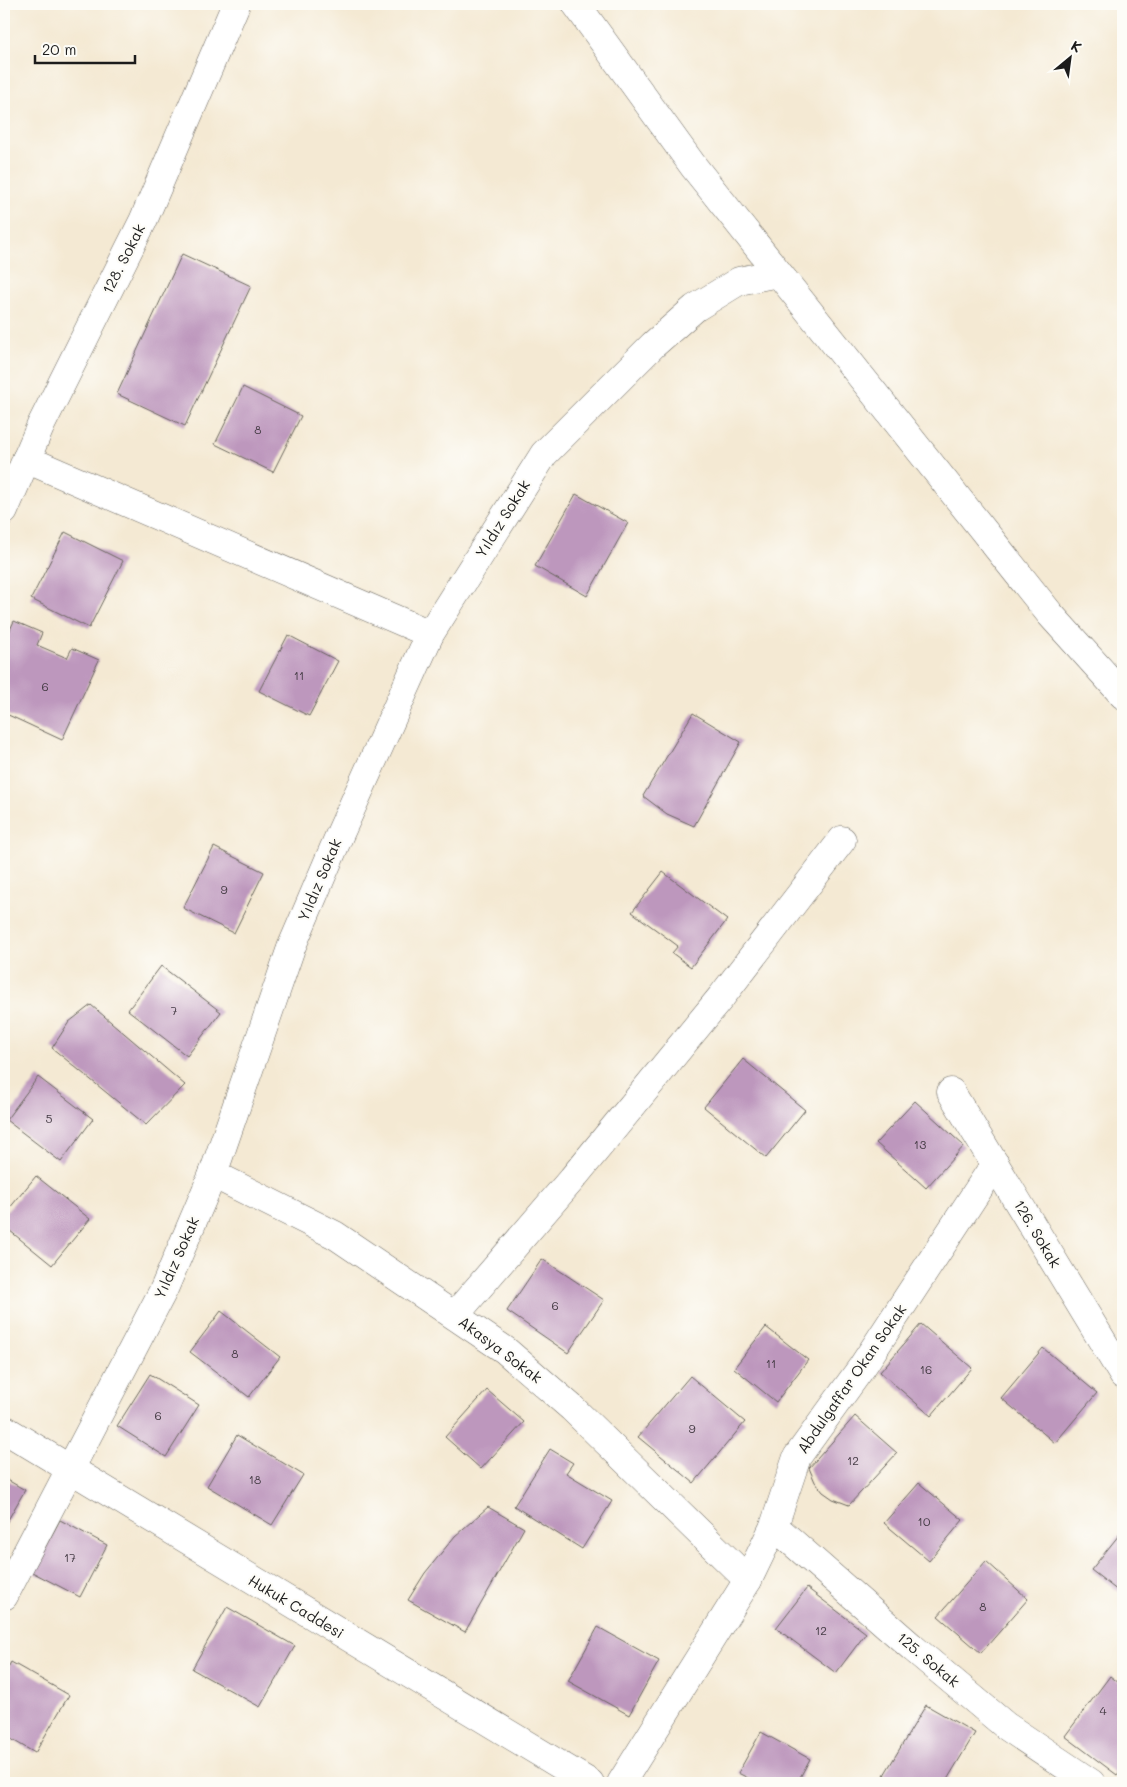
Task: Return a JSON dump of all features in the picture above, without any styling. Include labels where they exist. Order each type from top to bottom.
[{"type":"street","name":"128. Sokak","points":[[4,511],[41,425],[143,221],[236,4]]},
{"type":"street","points":[[576,4],[694,167],[1050,614],[1123,695]]},
{"type":"street","name":"Yıldız Sokak","points":[[4,1596],[164,1289],[213,1174],[291,948],[430,634],[544,454],[652,345],[695,308],[738,281],[778,273]]},
{"type":"street","points":[[26,459],[430,634]]},
{"type":"street","points":[[454,1316],[572,1179],[722,996],[842,840]]},
{"type":"street","name":"126. Sokak","points":[[951,1092],[1123,1375]]},
{"type":"street","name":"Abdulgaffar Okan Sokak","points":[[621,1783],[748,1580],[774,1526],[797,1457],[862,1367],[995,1164]]},
{"type":"street","name":"Akasya Sokak","points":[[213,1174],[335,1236],[505,1350],[572,1408],[748,1580]]},
{"type":"street","name":"Hukuk Caddesi","points":[[4,1429],[590,1783]]},
{"type":"street","name":"125. Sokak","points":[[774,1526],[1006,1726],[1091,1783]]},
{"type":"building","points":[[182,254],[251,286],[185,426],[117,394]]},
{"type":"building","points":[[243,387],[301,416],[273,472],[215,444]]},
{"type":"building","points":[[576,494],[628,523],[587,596],[535,566]]},
{"type":"building","points":[[65,532],[123,561],[89,628],[31,599]]},
{"type":"building","points":[[14,621],[42,633],[37,645],[67,658],[72,648],[99,660],[62,740],[4,713],[4,643]]},
{"type":"building","points":[[288,635],[338,661],[309,716],[259,691]]},
{"type":"building","points":[[693,713],[741,742],[694,826],[667,814],[643,796]]},
{"type":"building","points":[[214,847],[264,872],[234,933],[183,908]]},
{"type":"building","points":[[663,872],[727,920],[691,967],[672,953],[678,946],[632,912]]},
{"type":"building","points":[[161,966],[221,1012],[187,1056],[128,1010]]},
{"type":"building","points":[[91,1005],[185,1085],[146,1125],[52,1048],[69,1022]]},
{"type":"building","points":[[743,1059],[805,1110],[766,1158],[704,1107]]},
{"type":"building","points":[[38,1077],[93,1119],[61,1162],[6,1120]]},
{"type":"building","points":[[915,1101],[964,1146],[926,1188],[876,1143]]},
{"type":"building","points":[[36,1176],[90,1219],[52,1265],[4,1226],[4,1215]]},
{"type":"building","points":[[542,1259],[604,1300],[568,1353],[507,1311]]},
{"type":"building","points":[[221,1311],[280,1357],[249,1397],[190,1352]]},
{"type":"building","points":[[921,1324],[972,1368],[931,1416],[880,1372]]},
{"type":"building","points":[[766,1327],[808,1360],[776,1402],[734,1368]]},
{"type":"building","points":[[1043,1348],[1097,1393],[1055,1443],[1001,1398]]},
{"type":"building","points":[[150,1374],[199,1405],[166,1457],[117,1426]]},
{"type":"building","points":[[690,1376],[745,1422],[694,1483],[638,1437]]},
{"type":"building","points":[[487,1390],[524,1422],[481,1469],[445,1437]]},
{"type":"building","points":[[855,1416],[897,1453],[849,1505],[833,1499],[823,1492],[815,1482],[809,1468]]},
{"type":"building","points":[[237,1435],[303,1475],[272,1525],[207,1486]]},
{"type":"building","points":[[550,1449],[573,1463],[566,1473],[612,1501],[582,1549],[514,1506]]},
{"type":"building","points":[[4,1478],[25,1490],[4,1527]]},
{"type":"building","points":[[919,1483],[963,1520],[929,1561],[884,1523]]},
{"type":"building","points":[[488,1507],[524,1528],[465,1632],[408,1600],[425,1573],[455,1536]]},
{"type":"building","points":[[60,1520],[107,1545],[80,1597],[32,1572]]},
{"type":"building","points":[[1123,1530],[1123,1595],[1091,1570]]},
{"type":"building","points":[[986,1561],[1028,1599],[981,1653],[938,1616]]},
{"type":"building","points":[[807,1588],[866,1633],[836,1673],[776,1628]]},
{"type":"building","points":[[227,1607],[295,1646],[260,1707],[192,1669]]},
{"type":"building","points":[[598,1627],[659,1661],[629,1715],[568,1681]]},
{"type":"building","points":[[11,1662],[69,1695],[35,1753],[4,1735],[4,1675]]},
{"type":"building","points":[[1110,1676],[1123,1686],[1123,1767],[1117,1775],[1065,1736]]},
{"type":"building","points":[[926,1705],[975,1733],[945,1783],[898,1783],[884,1775]]},
{"type":"building","points":[[761,1732],[810,1759],[797,1783],[758,1783],[738,1773]]},
{"type":"building","points":[[1020,1778],[1030,1783],[1017,1783]]}]
